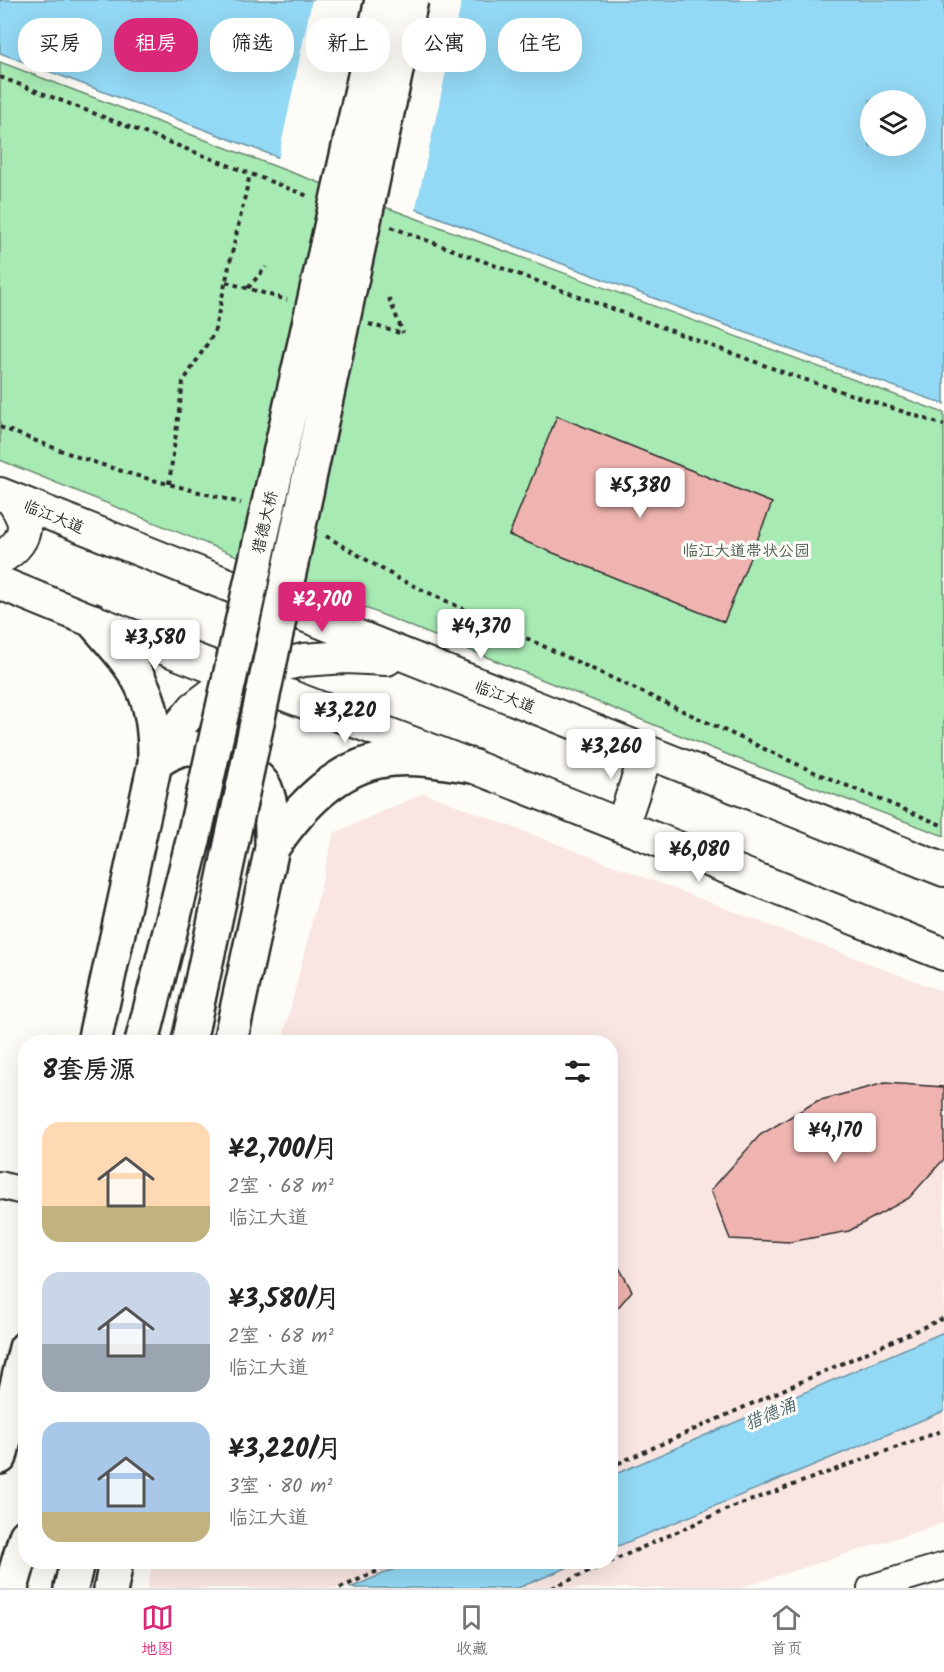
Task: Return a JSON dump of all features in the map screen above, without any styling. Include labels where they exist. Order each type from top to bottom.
[{"type":"highway","name":"猎德大桥","points":[[144,1035],[193,841],[381,0]]},
{"type":"highway","points":[[190,1035],[411,0]]},
{"type":"highway","points":[[93,621],[131,664],[151,708],[155,731],[155,762],[96,1035]]},
{"type":"highway","points":[[155,762],[175,751],[190,748],[213,754],[256,776],[265,787],[272,814],[272,848],[232,1035]]},
{"type":"highway","points":[[272,848],[290,822],[315,797],[336,779],[363,765],[393,759],[420,758],[472,766]]},
{"type":"highway","points":[[0,1457],[18,1382]]},
{"type":"highway","points":[[11,1588],[18,1564]]},
{"type":"highway","points":[[21,1588],[25,1569]]},
{"type":"highway","points":[[71,1588],[75,1569]]},
{"type":"highway","points":[[111,1588],[115,1569]]},
{"type":"main road","points":[[0,558],[16,547],[24,532],[24,521],[6,496]]},
{"type":"main road","name":"临江大道","points":[[6,496],[944,870]]},
{"type":"main road","points":[[0,583],[93,621],[472,766],[944,954]]},
{"type":"main road","points":[[155,762],[172,735],[194,708],[236,676],[303,660],[346,657],[415,661]]},
{"type":"main road","points":[[622,826],[647,752]]},
{"type":"street","points":[[0,1185],[18,1190]]},
{"type":"street","points":[[871,1588],[944,1566]]},
{"type":"path","points":[[0,77],[316,199]]},
{"type":"path","points":[[169,484],[183,382],[214,333],[250,174]]},
{"type":"path","points":[[383,224],[788,374],[944,425]]},
{"type":"path","points":[[248,288],[266,267]]},
{"type":"path","points":[[389,298],[403,334]]},
{"type":"path","points":[[0,428],[78,457],[251,506]]},
{"type":"path","points":[[323,534],[352,549],[399,579],[814,772],[944,826]]},
{"type":"path","points":[[618,1463],[944,1318]]},
{"type":"path","points":[[618,1558],[730,1508],[944,1430]]},
{"type":"path","points":[[340,1588],[382,1569]]},
{"type":"path","points":[[552,1588],[594,1569]]},
{"type":"shaded area","points":[[424,793],[944,992],[944,1523],[739,1588],[147,1588],[151,1569],[618,1569],[618,1035],[284,1035],[334,833]]},
{"type":"green space","name":"临江大道带状公园","points":[[0,62],[18,69],[18,72],[26,72],[274,166],[944,413],[944,836],[736,758],[0,460]]},
{"type":"water","points":[[0,0],[944,0],[944,404],[808,356],[51,72],[102,72],[102,18],[18,18],[18,60],[0,53]]},
{"type":"water","name":"猎德涌","points":[[944,1332],[944,1411],[618,1546],[618,1473]]},
{"type":"water","points":[[395,1569],[564,1569],[518,1588],[350,1588]]},
{"type":"pier","points":[[312,0],[462,0],[458,18],[402,18],[402,72],[446,72],[415,212],[278,160],[306,28],[306,72],[390,72],[390,18],[308,18]]},
{"type":"building","points":[[557,416],[772,503],[724,622],[509,535]]},
{"type":"building","points":[[885,1083],[944,1087],[944,1159],[909,1198],[849,1231],[790,1242],[730,1239],[711,1190],[760,1135],[817,1101]]},
{"type":"building","points":[[618,1266],[632,1291],[618,1308]]}]
